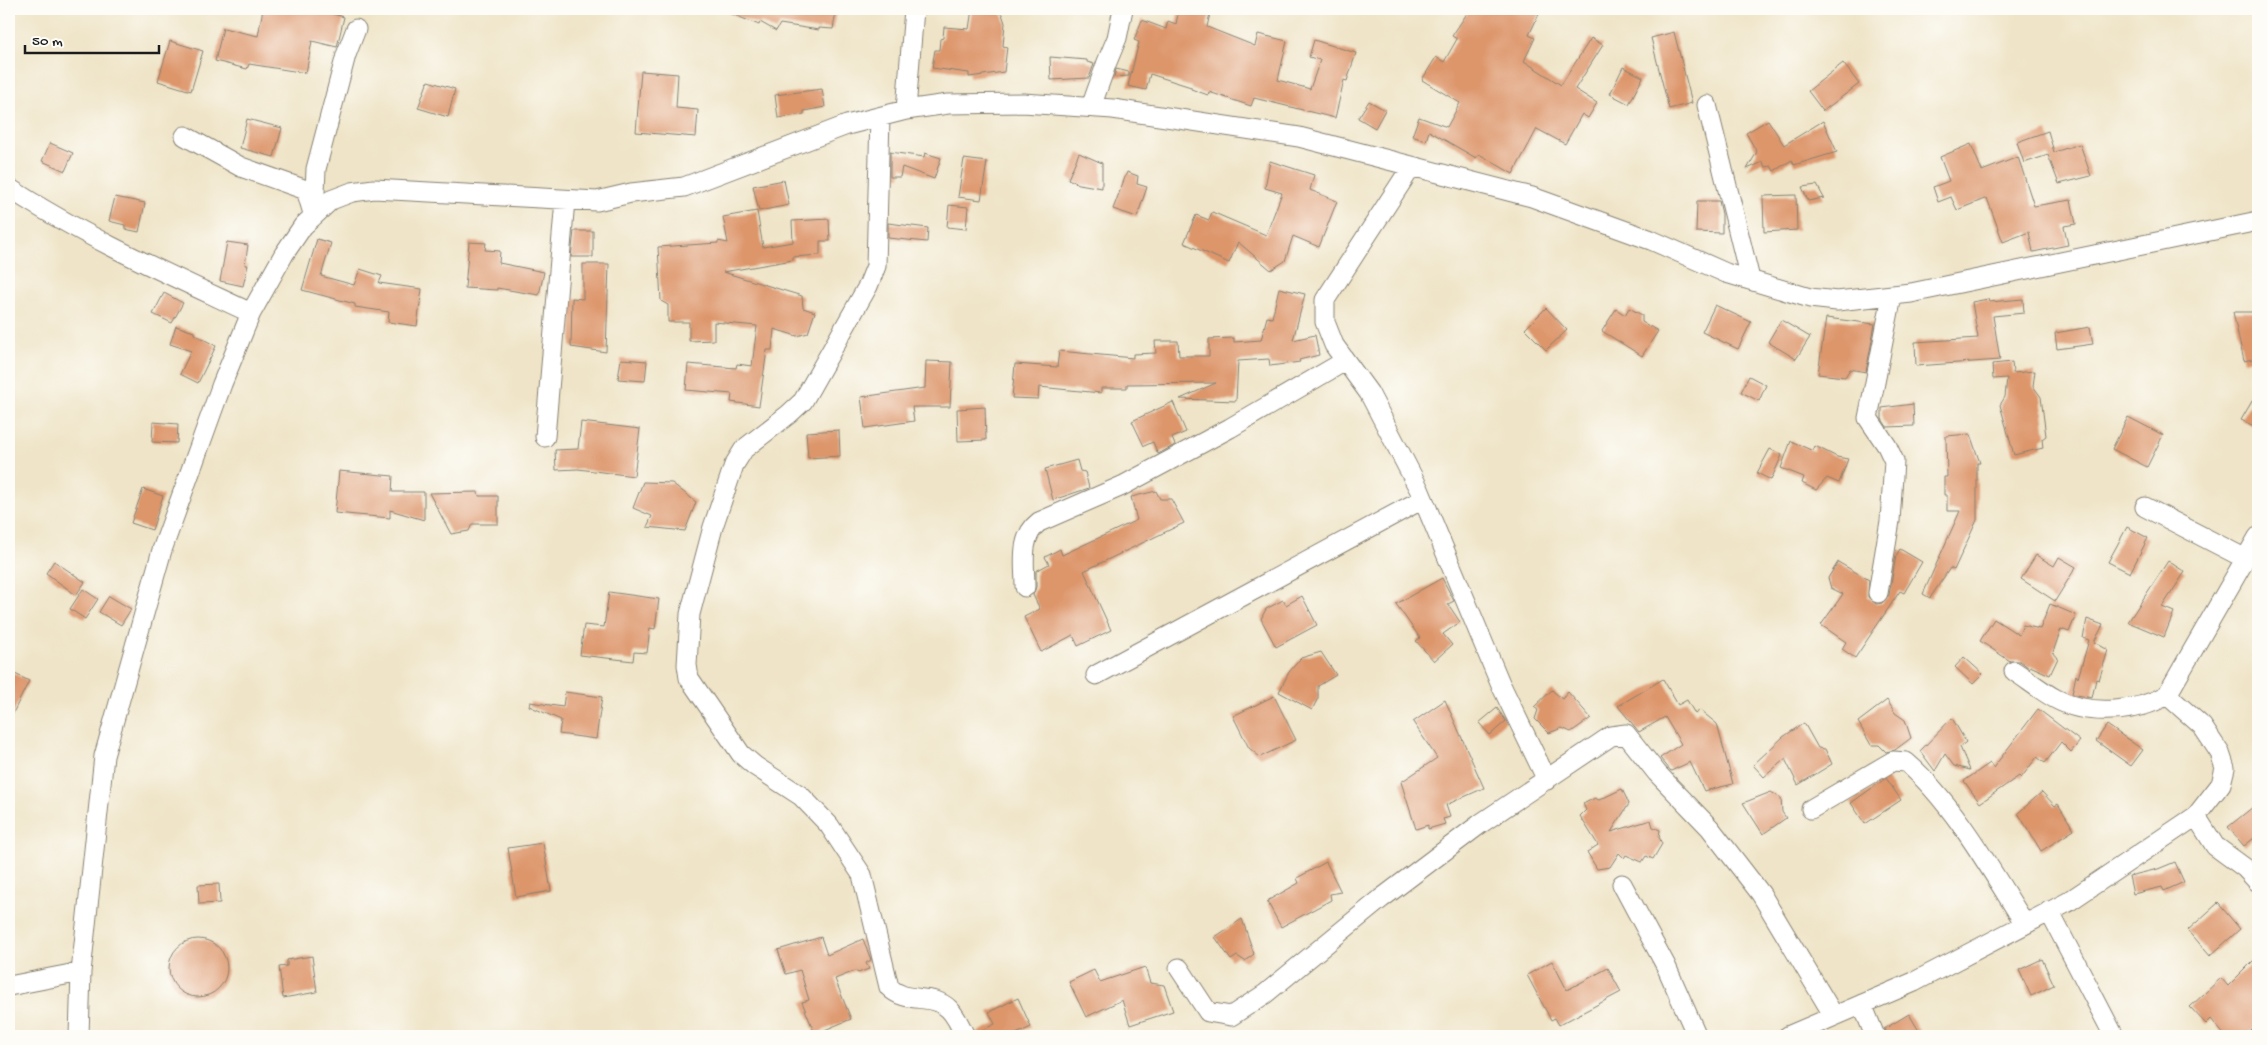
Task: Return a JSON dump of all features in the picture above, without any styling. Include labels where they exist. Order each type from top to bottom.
[{"type":"street","points":[[906,110],[914,9]]},
{"type":"street","points":[[1091,108],[1117,38],[1123,9]]},
{"type":"street","points":[[314,216],[316,169],[346,55],[356,29]]},
{"type":"street","points":[[79,1036],[82,972],[104,756],[162,550],[222,384],[250,313],[302,226],[331,200],[352,192],[374,189],[596,201],[631,193],[684,187],[847,126],[906,110],[948,104],[1023,103],[1112,109],[1298,137],[1532,197],[1651,240],[1726,273],[1810,298],[1837,301],[1892,296],[2258,221]]},
{"type":"street","points":[[1707,104],[1750,279]]},
{"type":"street","points":[[880,117],[876,266],[868,286],[803,401],[744,450],[734,465],[713,527],[690,614],[687,664],[690,678],[741,754],[755,766],[801,796],[829,824],[862,875],[889,987],[901,996],[932,1000],[940,1003],[949,1009],[965,1036]]},
{"type":"street","points":[[185,136],[241,167],[306,190],[314,216]]},
{"type":"street","points":[[1412,166],[1325,300],[1325,322],[1334,345],[1369,393],[1423,499],[1500,682],[1547,780]]},
{"type":"street","points":[[9,188],[34,205],[250,313]]},
{"type":"street","points":[[545,436],[565,200]]},
{"type":"street","points":[[1878,593],[1890,521],[1894,461],[1887,446],[1868,418],[1892,296]]},
{"type":"street","points":[[1025,587],[1026,540],[1033,527],[1122,486],[1230,428],[1345,361]]},
{"type":"street","points":[[1096,675],[1423,499]]},
{"type":"street","points":[[2145,507],[2246,559]]},
{"type":"street","points":[[2014,671],[2056,699],[2076,706],[2118,710],[2138,708],[2155,702],[2167,695],[2258,537]]},
{"type":"street","points":[[1788,1036],[1914,982],[2068,902],[2196,816],[2221,784],[2225,768],[2220,752],[2202,726],[2167,695]]},
{"type":"street","points":[[1179,968],[1208,1012],[1231,1016],[1265,994],[1382,898],[1480,824],[1611,736],[1626,734],[1656,773],[1710,828],[1761,894],[1834,1016]]},
{"type":"street","points":[[1811,809],[1893,761],[1906,762],[1934,790],[1980,852],[2025,924]]},
{"type":"street","points":[[2196,816],[2215,846],[2245,868],[2258,882]]},
{"type":"street","points":[[1622,884],[1666,966],[1697,1036]]},
{"type":"street","points":[[2049,911],[2114,1036]]},
{"type":"street","points":[[9,986],[82,972]]},
{"type":"street","points":[[1862,1004],[1875,1036]]},
{"type":"building","points":[[263,9],[334,9],[333,14],[344,17],[337,47],[312,41],[306,73],[249,64],[247,69],[215,61],[223,28],[258,36]]},
{"type":"building","points":[[720,9],[824,9],[836,11],[833,29],[819,28],[819,30],[780,24],[776,31],[760,22],[759,25]]},
{"type":"building","points":[[972,9],[996,9],[997,12],[1002,14],[1005,23],[1003,46],[1007,47],[1004,72],[969,77],[969,73],[932,68],[935,50],[939,50],[944,27],[969,29]]},
{"type":"building","points":[[1179,9],[1211,9],[1207,27],[1255,46],[1258,34],[1287,41],[1278,80],[1310,89],[1320,60],[1309,57],[1314,40],[1356,53],[1347,81],[1344,80],[1335,118],[1254,98],[1251,106],[1209,92],[1208,95],[1191,89],[1191,87],[1150,74],[1146,90],[1128,86],[1139,42],[1134,40],[1142,20],[1166,29],[1168,21],[1176,24]]},
{"type":"building","points":[[1470,9],[1528,9],[1539,14],[1529,35],[1535,38],[1524,61],[1561,85],[1591,38],[1603,45],[1575,89],[1597,103],[1588,118],[1582,114],[1565,144],[1537,129],[1513,174],[1479,154],[1476,158],[1429,131],[1426,141],[1412,136],[1419,117],[1447,127],[1460,103],[1422,80],[1436,57],[1444,62],[1457,39],[1452,36]]},
{"type":"building","points":[[1674,32],[1692,103],[1669,109],[1651,38]]},
{"type":"building","points":[[170,41],[203,51],[191,91],[158,81]]},
{"type":"building","points":[[1050,57],[1087,60],[1087,62],[1094,64],[1089,78],[1051,80]]},
{"type":"building","points":[[1843,63],[1859,84],[1823,111],[1808,91]]},
{"type":"building","points":[[1623,67],[1643,77],[1629,104],[1610,94]]},
{"type":"building","points":[[1116,69],[1129,72],[1129,76],[1114,77]]},
{"type":"building","points":[[641,71],[678,74],[676,108],[698,110],[696,137],[636,132]]},
{"type":"building","points":[[428,81],[455,89],[448,117],[418,108]]},
{"type":"building","points":[[822,89],[825,107],[804,111],[804,114],[778,118],[775,95]]},
{"type":"building","points":[[1369,101],[1385,110],[1375,128],[1358,118]]},
{"type":"building","points":[[247,119],[282,128],[274,157],[240,148]]},
{"type":"building","points":[[1768,120],[1784,145],[1823,121],[1837,152],[1794,165],[1792,160],[1774,171],[1771,166],[1765,167],[1763,162],[1747,169],[1757,152],[1746,133]]},
{"type":"building","points":[[2048,131],[2054,152],[2080,144],[2091,176],[2059,184],[2048,155],[2024,163],[2017,142]]},
{"type":"building","points":[[50,143],[73,153],[65,171],[42,161]]},
{"type":"building","points":[[1971,144],[1982,171],[2018,157],[2034,206],[2071,200],[2076,224],[2064,226],[2068,245],[2033,252],[2029,232],[2003,242],[1987,198],[1957,210],[1951,197],[1938,202],[1933,187],[1949,181],[1940,157]]},
{"type":"building","points":[[890,152],[924,157],[925,153],[941,158],[934,179],[902,167],[900,177],[890,177]]},
{"type":"building","points":[[1079,153],[1102,163],[1102,188],[1079,184],[1068,179]]},
{"type":"building","points":[[964,159],[987,162],[981,200],[958,197]]},
{"type":"building","points":[[1270,161],[1314,175],[1310,190],[1337,201],[1319,247],[1293,236],[1285,261],[1271,270],[1238,242],[1229,263],[1184,243],[1196,215],[1209,220],[1212,212],[1266,235],[1282,193],[1265,188]]},
{"type":"building","points":[[1127,172],[1138,176],[1137,184],[1147,187],[1137,217],[1113,209]]},
{"type":"building","points":[[784,180],[789,205],[759,211],[753,186]]},
{"type":"building","points":[[1817,185],[1824,198],[1808,201],[1802,187]]},
{"type":"building","points":[[1796,195],[1797,230],[1764,232],[1763,196]]},
{"type":"building","points":[[115,197],[145,203],[139,232],[125,229],[125,225],[109,221]]},
{"type":"building","points":[[1697,201],[1719,201],[1722,214],[1722,233],[1696,232]]},
{"type":"building","points":[[949,205],[968,207],[966,229],[947,227]]},
{"type":"building","points":[[757,211],[763,247],[793,242],[792,221],[829,219],[830,241],[820,241],[820,255],[793,257],[793,260],[723,272],[802,296],[803,308],[815,312],[808,333],[797,336],[774,329],[772,350],[767,350],[759,406],[731,402],[732,394],[686,390],[688,364],[736,368],[737,364],[752,366],[757,326],[714,322],[714,340],[689,341],[689,322],[668,322],[668,305],[661,301],[658,247],[718,243],[718,241],[728,243],[723,217]]},
{"type":"building","points":[[888,223],[928,228],[927,242],[888,238]]},
{"type":"building","points":[[574,231],[593,231],[593,257],[571,257]]},
{"type":"building","points":[[317,239],[331,243],[321,276],[354,285],[360,269],[382,276],[379,283],[422,289],[417,326],[388,322],[389,312],[355,307],[355,304],[302,290]]},
{"type":"building","points":[[227,242],[248,245],[245,265],[248,265],[243,286],[220,281]]},
{"type":"building","points":[[469,242],[486,243],[485,250],[500,251],[499,263],[544,272],[539,295],[497,288],[497,290],[465,288]]},
{"type":"building","points":[[583,264],[609,264],[606,352],[571,347],[572,298],[583,299]]},
{"type":"building","points":[[1279,288],[1305,294],[1293,340],[1315,335],[1319,355],[1299,360],[1300,362],[1270,366],[1269,359],[1238,361],[1236,401],[1180,399],[1216,383],[1127,384],[1127,388],[1101,388],[1101,393],[1039,387],[1038,399],[1012,398],[1015,364],[1057,367],[1059,351],[1133,358],[1133,354],[1156,353],[1155,341],[1178,341],[1179,356],[1209,356],[1209,339],[1234,338],[1234,342],[1261,340],[1267,317],[1272,318]]},
{"type":"building","points":[[164,293],[183,303],[172,323],[153,314]]},
{"type":"building","points":[[1988,299],[1989,302],[2023,299],[2024,313],[1993,316],[2000,360],[1916,366],[1915,342],[1978,338],[1972,302]]},
{"type":"building","points":[[1715,305],[1751,322],[1738,349],[1702,332]]},
{"type":"building","points":[[1546,308],[1567,330],[1546,350],[1525,329]]},
{"type":"building","points":[[1629,308],[1642,315],[1642,322],[1658,331],[1642,356],[1602,331],[1616,309],[1625,315]]},
{"type":"building","points":[[2233,312],[2258,312],[2258,358],[2244,361]]},
{"type":"building","points":[[1826,318],[1875,324],[1866,372],[1850,369],[1845,377],[1818,374]]},
{"type":"building","points":[[1781,320],[1810,337],[1796,359],[1768,342]]},
{"type":"building","points":[[176,326],[194,332],[194,334],[216,346],[198,383],[180,374],[191,351],[170,344]]},
{"type":"building","points":[[2090,327],[2093,344],[2057,349],[2055,333]]},
{"type":"building","points":[[621,359],[647,361],[645,381],[618,379]]},
{"type":"building","points":[[926,361],[952,362],[950,407],[912,407],[914,421],[865,428],[861,397],[925,388]]},
{"type":"building","points":[[2012,362],[2013,373],[2035,371],[2033,386],[2041,397],[2046,436],[2042,439],[2043,448],[2014,455],[2000,405],[2005,397],[2007,378],[1993,379],[1992,364]]},
{"type":"building","points":[[1749,376],[1766,385],[1759,401],[1741,392]]},
{"type":"building","points":[[2258,391],[2258,428],[2241,420]]},
{"type":"building","points":[[1173,402],[1186,432],[1172,438],[1175,445],[1158,454],[1153,442],[1144,446],[1132,421]]},
{"type":"building","points":[[1913,404],[1914,426],[1887,427],[1882,419],[1882,408]]},
{"type":"building","points":[[985,407],[986,440],[958,441],[957,409]]},
{"type":"building","points":[[2128,417],[2163,435],[2147,467],[2112,449]]},
{"type":"building","points":[[153,422],[178,424],[177,443],[152,442]]},
{"type":"building","points":[[581,422],[640,429],[634,476],[578,469],[556,470],[555,450],[578,449]]},
{"type":"building","points":[[839,430],[840,456],[808,458],[806,432]]},
{"type":"building","points":[[1970,434],[1980,463],[1977,463],[1977,520],[1954,570],[1950,568],[1930,598],[1923,594],[1960,511],[1947,511],[1947,495],[1944,495],[1944,477],[1947,477],[1946,436]]},
{"type":"building","points":[[1791,441],[1813,451],[1815,446],[1837,457],[1848,459],[1839,483],[1827,478],[1816,490],[1802,483],[1804,477],[1781,468]]},
{"type":"building","points":[[1770,449],[1782,455],[1771,480],[1757,473]]},
{"type":"building","points":[[1077,460],[1080,471],[1085,472],[1089,488],[1053,500],[1045,469]]},
{"type":"building","points":[[339,471],[393,476],[392,492],[424,492],[424,520],[390,510],[390,518],[335,513]]},
{"type":"building","points":[[643,482],[672,483],[696,502],[685,531],[647,527],[652,516],[633,508]]},
{"type":"building","points":[[143,489],[163,496],[152,530],[131,523]]},
{"type":"building","points":[[1156,491],[1160,499],[1171,499],[1184,523],[1084,571],[1111,630],[1078,646],[1073,635],[1041,652],[1024,617],[1040,609],[1033,595],[1036,587],[1036,571],[1049,564],[1045,557],[1060,549],[1062,555],[1137,520],[1131,497]]},
{"type":"building","points":[[478,492],[479,496],[498,496],[498,524],[472,524],[469,531],[451,534],[429,493]]},
{"type":"building","points":[[2127,527],[2148,538],[2130,573],[2108,562]]},
{"type":"building","points":[[1900,549],[1922,562],[1904,593],[1900,591],[1855,658],[1842,649],[1846,642],[1821,625],[1843,594],[1831,588],[1828,578],[1838,562],[1869,580],[1868,597],[1876,604],[1882,603],[1889,595],[1896,556]]},
{"type":"building","points":[[2036,555],[2054,566],[2059,557],[2076,567],[2055,601],[2021,579]]},
{"type":"building","points":[[54,561],[85,582],[76,595],[46,573]]},
{"type":"building","points":[[2168,561],[2185,572],[2162,607],[2174,612],[2164,637],[2128,622]]},
{"type":"building","points":[[1442,578],[1454,601],[1448,604],[1460,622],[1443,634],[1452,645],[1434,661],[1416,641],[1420,638],[1396,604]]},
{"type":"building","points":[[83,589],[98,599],[85,619],[70,609]]},
{"type":"building","points":[[609,592],[659,599],[655,629],[650,628],[647,653],[634,652],[633,661],[580,655],[584,625],[604,627]]},
{"type":"building","points":[[109,596],[131,609],[121,625],[99,612]]},
{"type":"building","points":[[1302,596],[1317,625],[1276,647],[1261,619],[1266,609],[1283,600],[1286,605]]},
{"type":"building","points":[[2050,604],[2076,615],[2069,632],[2061,629],[2053,652],[2058,658],[2050,675],[2030,666],[2029,668],[2020,661],[2010,661],[1980,641],[1994,619],[2019,635],[2023,625],[2040,629]]},
{"type":"building","points":[[2087,619],[2103,625],[2094,642],[2108,650],[2099,680],[2096,679],[2092,698],[2072,694],[2076,675],[2078,678],[2089,640],[2083,638]]},
{"type":"building","points":[[1321,652],[1336,675],[1318,686],[1318,698],[1312,710],[1279,692],[1289,672],[1301,658]]},
{"type":"building","points":[[1964,657],[1983,674],[1973,684],[1955,667]]},
{"type":"building","points":[[9,671],[29,681],[9,721]]},
{"type":"building","points":[[1663,679],[1678,705],[1687,700],[1695,714],[1700,710],[1717,724],[1733,784],[1704,791],[1690,762],[1671,771],[1660,758],[1681,744],[1665,717],[1639,732],[1618,706]]},
{"type":"building","points":[[1552,690],[1562,699],[1568,692],[1591,718],[1571,732],[1562,728],[1549,733],[1535,719],[1538,710],[1534,707]]},
{"type":"building","points":[[565,692],[602,697],[596,739],[559,734],[561,720],[529,706],[530,702],[563,707]]},
{"type":"building","points":[[1274,696],[1296,740],[1260,757],[1249,748],[1233,716]]},
{"type":"building","points":[[1445,700],[1484,788],[1446,805],[1450,817],[1443,819],[1445,824],[1428,829],[1428,825],[1416,829],[1401,782],[1437,758],[1413,722]]},
{"type":"building","points":[[1887,700],[1895,713],[1905,720],[1911,738],[1895,750],[1886,752],[1879,745],[1871,745],[1858,722]]},
{"type":"building","points":[[1497,708],[1506,721],[1490,735],[1479,723]]},
{"type":"building","points":[[2038,709],[2080,741],[2071,752],[2061,742],[2045,763],[2037,757],[2021,778],[2019,776],[1980,803],[1964,781],[1990,763],[1993,768]]},
{"type":"building","points":[[1952,718],[1966,742],[1960,747],[1970,770],[1954,766],[1945,754],[1935,771],[1920,751]]},
{"type":"building","points":[[1804,723],[1818,748],[1825,749],[1832,764],[1798,785],[1785,759],[1764,777],[1753,765],[1783,737]]},
{"type":"building","points":[[2107,725],[2143,750],[2131,766],[2096,741]]},
{"type":"building","points":[[1886,778],[1901,800],[1865,824],[1851,803]]},
{"type":"building","points":[[1622,789],[1629,804],[1611,832],[1651,820],[1653,827],[1660,830],[1659,837],[1662,844],[1653,859],[1646,856],[1642,862],[1626,855],[1624,858],[1619,853],[1610,867],[1597,869],[1587,852],[1598,845],[1580,816],[1586,810],[1583,804],[1595,798],[1599,800]]},
{"type":"building","points":[[1771,792],[1781,798],[1782,812],[1786,818],[1763,834],[1743,803]]},
{"type":"building","points":[[2042,792],[2055,806],[2058,804],[2074,830],[2041,851],[2018,813]]},
{"type":"building","points":[[2258,803],[2258,835],[2244,846],[2228,827]]},
{"type":"building","points":[[543,843],[551,891],[516,897],[508,848]]},
{"type":"building","points":[[1326,862],[1341,892],[1330,894],[1331,900],[1281,927],[1267,901],[1299,883],[1297,878]]},
{"type":"building","points":[[2175,862],[2184,882],[2164,891],[2162,887],[2133,894],[2129,876],[2158,869]]},
{"type":"building","points":[[219,884],[220,903],[199,904],[198,885]]},
{"type":"building","points":[[2218,903],[2240,929],[2210,956],[2188,930]]},
{"type":"building","points":[[1242,919],[1254,954],[1245,961],[1237,956],[1231,960],[1215,937]]},
{"type":"building","points":[[821,937],[827,955],[863,939],[871,960],[866,963],[869,969],[858,973],[855,971],[835,979],[851,1019],[815,1034],[802,1002],[809,1000],[800,970],[786,974],[778,950]]},
{"type":"building","points":[[198,939],[214,944],[222,952],[227,968],[222,984],[214,992],[198,997],[182,992],[174,984],[169,968],[174,952],[182,944]]},
{"type":"building","points":[[312,956],[317,992],[283,998],[279,967],[287,966],[287,960]]},
{"type":"building","points":[[2258,956],[2258,1025],[2245,1036],[2225,1036],[2211,1019],[2206,1024],[2190,1007],[2221,978],[2228,986]]},
{"type":"building","points":[[2042,959],[2054,985],[2031,996],[2019,970]]},
{"type":"building","points":[[1552,961],[1567,990],[1608,968],[1621,992],[1559,1025],[1555,1018],[1551,1020],[1527,975]]},
{"type":"building","points":[[1145,967],[1150,983],[1164,985],[1173,1011],[1130,1025],[1122,1000],[1086,1017],[1069,982],[1094,970],[1100,982]]},
{"type":"building","points":[[1018,998],[1031,1027],[1012,1036],[976,1036],[976,1033],[995,1024],[989,1012]]},
{"type":"building","points":[[1909,1014],[1922,1036],[1886,1036],[1884,1029]]}]
